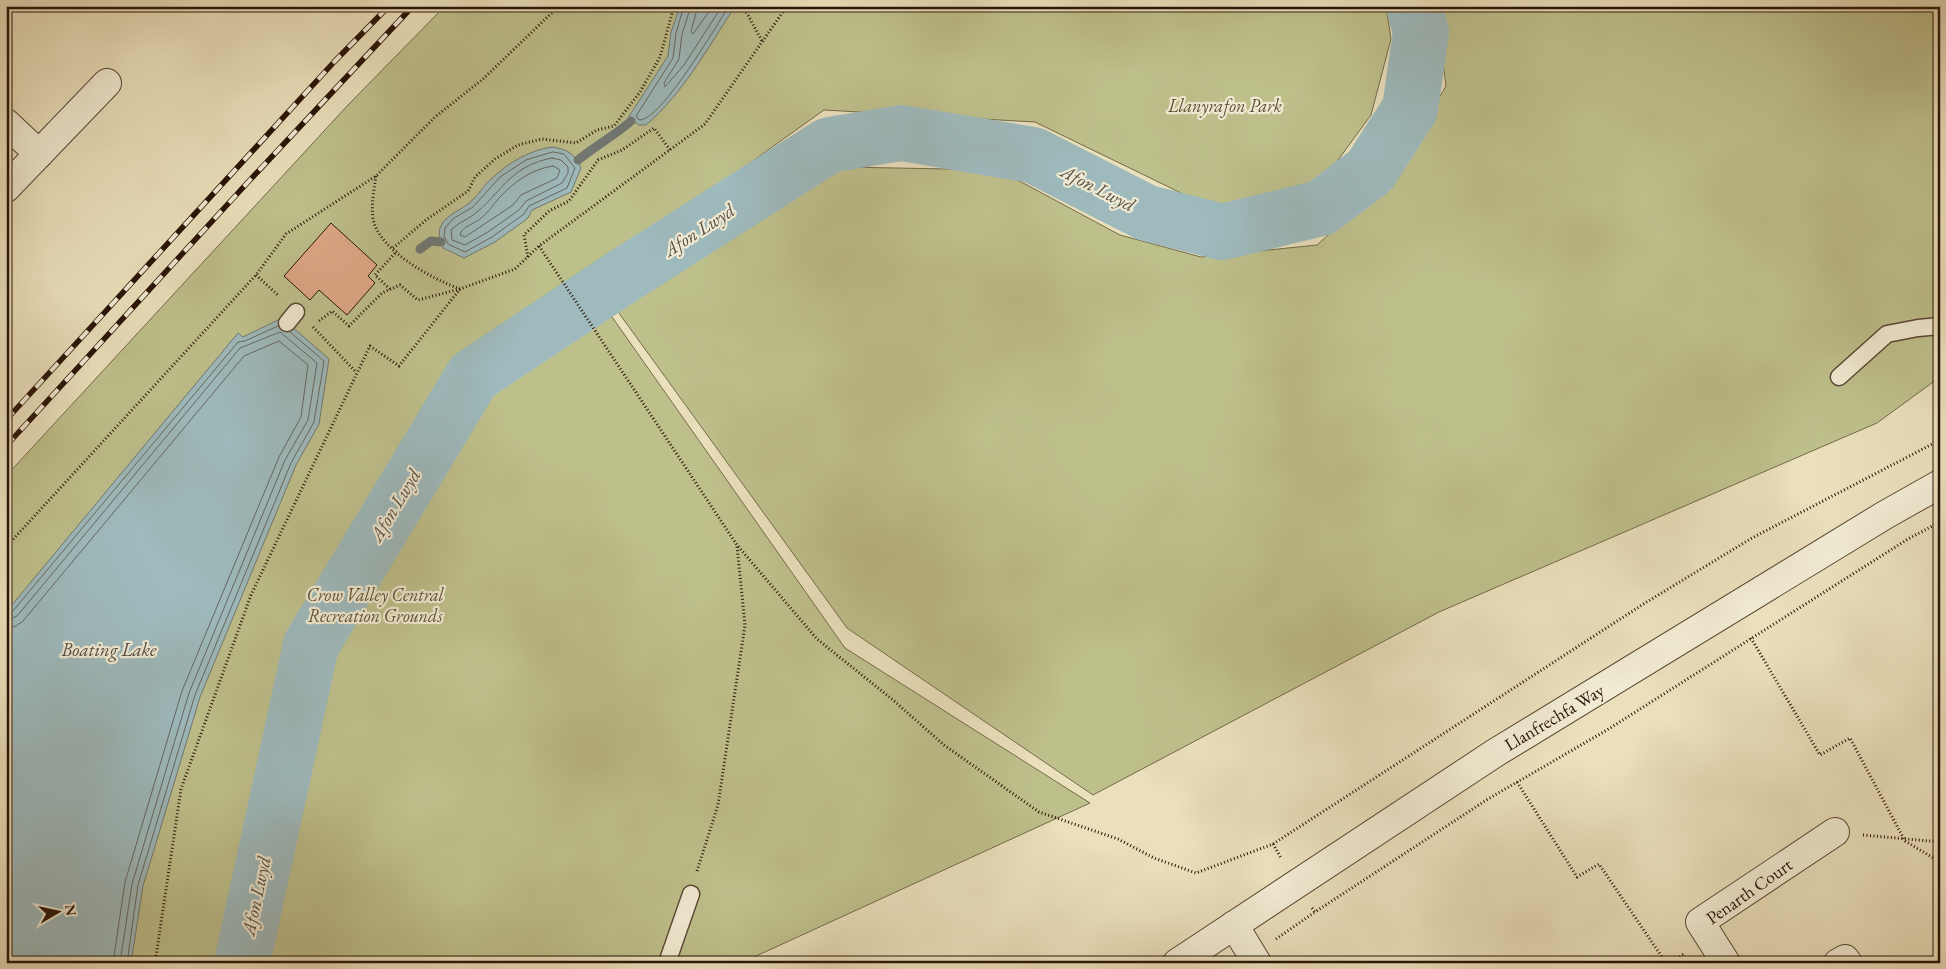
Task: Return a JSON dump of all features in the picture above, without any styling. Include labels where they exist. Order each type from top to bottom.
[{"type":"street","points":[[6,188],[106,83]]},
{"type":"street","points":[[6,123],[39,154]]},
{"type":"street","name":"Llanfrechfa Way","points":[[1177,963],[1496,753],[1884,515],[1940,484]]},
{"type":"street","name":"Penarth Court","points":[[1726,963],[1700,922],[1836,832]]},
{"type":"street","points":[[1234,925],[1257,963]]},
{"type":"street","points":[[1838,963],[1845,959],[1848,963]]},
{"type":"lane","points":[[1839,377],[1887,334],[1940,326]]},
{"type":"lane","points":[[667,963],[691,894]]},
{"type":"path","points":[[6,547],[250,282],[286,234],[376,176],[435,117],[483,79],[559,6]]},
{"type":"path","points":[[393,248],[426,220],[468,191],[475,177],[496,159],[518,145],[542,140],[576,144],[598,130],[614,126],[634,100],[660,57],[674,6]]},
{"type":"path","points":[[743,6],[762,42]]},
{"type":"path","points":[[313,327],[332,311],[349,326],[382,293],[400,285],[418,300],[460,289],[515,269],[539,246],[705,124],[787,6]]},
{"type":"path","points":[[528,257],[524,235],[531,226],[549,212],[569,201],[598,160],[622,150],[654,128],[670,150]]},
{"type":"path","points":[[376,176],[372,200],[373,220],[380,237],[420,270],[438,281],[460,289]]},
{"type":"path","points":[[539,246],[601,336],[737,545],[817,639],[894,700],[944,745],[1039,812],[1118,839],[1154,858],[1196,873],[1273,844],[1654,598],[1752,538],[1940,440]]},
{"type":"path","points":[[390,289],[375,275],[397,252]]},
{"type":"path","points":[[155,963],[181,789],[251,595],[370,346],[399,366],[460,289]]},
{"type":"path","points":[[1273,844],[1315,912],[1488,798],[1607,730],[1908,539],[1940,522]]},
{"type":"path","points":[[691,894],[718,805],[745,626],[737,545]]},
{"type":"path","points":[[1751,638],[1820,755],[1850,738],[1905,841],[1940,862]]},
{"type":"path","points":[[1517,782],[1576,877],[1599,864],[1666,963]]},
{"type":"path","points":[[1836,832],[1905,841],[1940,842]]},
{"type":"green space","name":"Crow Valley Central Recreation Grounds","points":[[445,6],[1386,6],[1391,39],[1371,115],[1319,186],[1214,209],[1035,122],[824,110],[586,280],[845,648],[1090,803],[741,963],[6,963],[6,476],[348,105]]},
{"type":"green space","points":[[1436,6],[1940,6],[1940,377],[1877,423],[1439,612],[1093,795],[847,628],[616,309],[844,167],[999,170],[1120,235],[1201,257],[1317,245],[1394,175],[1446,86]]},
{"type":"water","points":[[680,6],[734,8],[694,70],[672,99],[646,125],[639,125],[628,118],[668,56],[671,32]]},
{"type":"water","points":[[552,147],[570,153],[581,168],[571,192],[532,210],[528,218],[495,242],[464,258],[443,248],[439,231],[446,219],[471,202],[486,184],[508,165],[525,155]]},
{"type":"water","name":"Boating Lake","points":[[282,318],[329,359],[319,424],[296,465],[200,697],[143,886],[131,963],[6,963],[6,612],[238,333],[243,337]]},
{"type":"building","points":[[331,223],[377,265],[368,276],[375,283],[347,315],[319,290],[310,300],[284,276]]},
{"type":"waterway","name":"Afon Lwyd","points":[[242,963],[311,645],[473,376],[625,275],[829,145],[901,133],[1033,155],[1147,213],[1222,232],[1321,208],[1370,171],[1410,109],[1421,32],[1414,6]]},
{"type":"waterway","points":[[578,160],[631,121]]},
{"type":"waterway","points":[[420,249],[431,241],[441,242]]},
{"type":"railway","points":[[6,420],[334,62],[389,6]]},
{"type":"railway","points":[[6,446],[249,181],[413,6]]},
{"type":"park label","name":"Llanyrafon Park","points":[[1225,105]]}]
